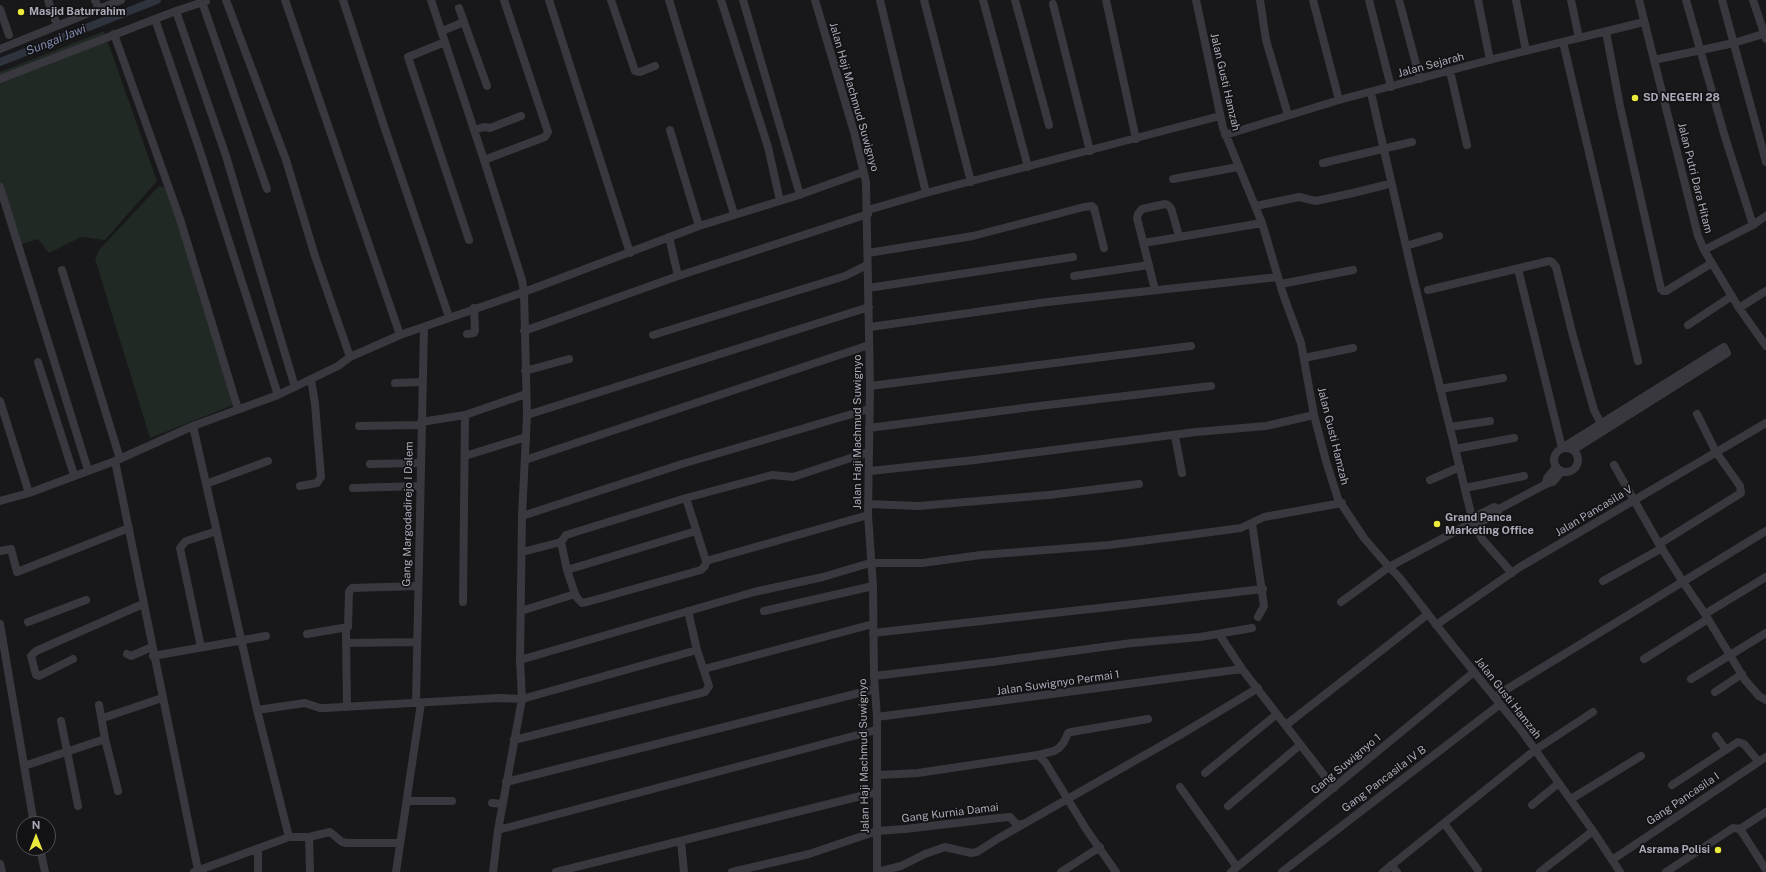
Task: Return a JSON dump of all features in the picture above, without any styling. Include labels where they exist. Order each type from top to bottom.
[{"type":"street","points":[[48,0],[58,25]]},
{"type":"street","points":[[95,0],[99,9]]},
{"type":"street","points":[[2,46],[20,41],[122,0]]},
{"type":"street","points":[[226,0],[286,160],[314,256],[350,357]]},
{"type":"street","points":[[285,0],[400,335]]},
{"type":"street","points":[[343,0],[449,317]]},
{"type":"street","points":[[431,0],[484,160],[522,280],[524,292],[527,415],[522,516],[520,660],[522,699],[502,804],[493,872]]},
{"type":"street","points":[[484,160],[545,136],[548,132],[504,0]]},
{"type":"street","points":[[549,0],[630,253]]},
{"type":"street","points":[[611,0],[635,71],[640,72],[655,66]]},
{"type":"street","points":[[669,0],[734,214]]},
{"type":"street","points":[[721,0],[768,147],[780,201]]},
{"type":"street","points":[[743,0],[800,195]]},
{"type":"street","name":"Jalan Haji Machmud Suwignyo","points":[[814,0],[854,132],[866,182],[868,212],[867,265],[870,327],[870,471],[868,515],[870,563],[873,586],[874,676],[877,717],[878,792],[876,831],[878,872]]},
{"type":"street","points":[[880,0],[926,194]]},
{"type":"street","points":[[924,0],[970,182]]},
{"type":"street","points":[[983,0],[1028,167]]},
{"type":"street","points":[[1015,0],[1049,125]]},
{"type":"street","points":[[1106,0],[1136,139]]},
{"type":"street","name":"Jalan Gusti Hamzah","points":[[1196,0],[1225,135],[1256,206],[1279,280],[1301,343],[1314,415],[1326,462],[1338,499],[1364,538],[1399,577],[1499,705],[1521,730],[1571,799],[1620,872]]},
{"type":"street","points":[[1260,0],[1266,40],[1288,115]]},
{"type":"street","points":[[1313,0],[1339,100]]},
{"type":"street","points":[[1369,0],[1391,87]]},
{"type":"street","points":[[1399,0],[1420,79]]},
{"type":"street","points":[[1478,0],[1490,60]]},
{"type":"street","points":[[1516,0],[1526,51]]},
{"type":"street","points":[[1571,0],[1579,38]]},
{"type":"street","name":"Jalan Putri Dara Hitam","points":[[1639,0],[1690,211],[1698,236],[1704,250],[1739,308],[1765,342]]},
{"type":"street","points":[[1686,0],[1725,137],[1753,225]]},
{"type":"street","points":[[1722,0],[1753,120],[1766,162]]},
{"type":"street","points":[[1654,60],[1765,35],[1753,0]]},
{"type":"street","points":[[0,79],[114,34],[205,1],[267,190]]},
{"type":"street","points":[[1053,4],[1090,151]]},
{"type":"street","points":[[459,8],[487,86]]},
{"type":"street","points":[[0,9],[9,35]]},
{"type":"street","points":[[176,11],[226,156],[295,387]]},
{"type":"street","points":[[155,19],[205,166],[278,395]]},
{"type":"street","points":[[442,31],[464,22]]},
{"type":"street","name":"Jalan Sejarah","points":[[1225,135],[1339,100],[1371,93],[1490,60],[1644,22]]},
{"type":"street","points":[[0,31],[20,41]]},
{"type":"street","points":[[1606,32],[1620,106],[1661,289],[1666,291],[1712,263]]},
{"type":"street","points":[[114,34],[180,219],[238,409]]},
{"type":"street","points":[[445,42],[408,57],[469,240]]},
{"type":"street","points":[[1563,42],[1638,361]]},
{"type":"street","points":[[1450,71],[1467,145]]},
{"type":"street","points":[[1371,93],[1440,389],[1474,522],[1482,539],[1512,573]]},
{"type":"street","points":[[474,130],[484,127],[490,128],[521,116]]},
{"type":"street","points":[[524,331],[678,276],[926,194],[1220,116]]},
{"type":"street","points":[[670,130],[699,226]]},
{"type":"street","points":[[1323,162],[1412,142]]},
{"type":"street","points":[[1173,179],[1238,167]]},
{"type":"street","points":[[0,502],[29,493],[117,460],[193,426],[278,395],[338,366],[350,357],[400,335],[474,308],[524,292],[699,226],[734,214],[800,195],[863,172]]},
{"type":"street","points":[[1256,206],[1299,197],[1316,201],[1385,185]]},
{"type":"street","points":[[0,187],[88,470]]},
{"type":"street","points":[[1154,290],[1137,218],[1138,214],[1142,209],[1165,204],[1171,208],[1179,236]]},
{"type":"street","points":[[868,253],[973,236],[1092,206],[1094,208],[1104,248]]},
{"type":"street","points":[[1704,250],[1753,225],[1766,216]]},
{"type":"street","points":[[1144,243],[1262,223]]},
{"type":"street","points":[[1406,246],[1439,236]]},
{"type":"street","points":[[669,237],[678,276]]},
{"type":"street","points":[[868,288],[1073,257]]},
{"type":"street","points":[[1428,290],[1549,261],[1552,262],[1556,267],[1573,336],[1594,410],[1601,424]]},
{"type":"street","points":[[653,335],[846,276],[867,265]]},
{"type":"street","points":[[1074,276],[1149,265]]},
{"type":"street","points":[[1518,269],[1562,448]]},
{"type":"street","points":[[62,270],[117,460],[143,604],[196,871],[207,869],[289,837],[309,838],[330,832],[342,842],[347,843],[400,843]]},
{"type":"street","points":[[870,327],[950,317],[1047,302],[1154,290],[1279,280],[1353,270]]},
{"type":"street","points":[[1739,308],[1766,291]]},
{"type":"street","points":[[1688,325],[1732,296]]},
{"type":"street","points":[[527,415],[869,307]]},
{"type":"street","points":[[467,334],[474,333],[475,331],[474,308]]},
{"type":"street","name":"Gang Margodadirejo I Dalem","points":[[396,872],[407,801],[418,703],[417,642],[424,327]]},
{"type":"street","points":[[525,460],[869,345]]},
{"type":"street","points":[[870,386],[1191,346]]},
{"type":"street","points":[[1340,602],[1389,567],[1474,522],[1497,514],[1499,509],[1546,484],[1553,482],[1559,469],[1554,458],[1557,452],[1562,448],[1601,424],[1633,408],[1727,353],[1724,347],[1633,408],[1573,450],[1562,448]]},
{"type":"street","points":[[1304,358],[1353,348]]},
{"type":"street","points":[[525,371],[569,359]]},
{"type":"street","points":[[38,362],[74,475]]},
{"type":"street","points":[[1440,389],[1503,378]]},
{"type":"street","points":[[300,486],[317,483],[321,477],[315,404],[311,379]]},
{"type":"street","points":[[395,383],[422,382]]},
{"type":"street","points":[[869,428],[1211,386]]},
{"type":"street","points":[[359,426],[421,424],[465,415],[526,394]]},
{"type":"street","points":[[0,401],[29,493]]},
{"type":"street","points":[[522,516],[682,464],[869,409]]},
{"type":"street","points":[[1603,581],[1661,546],[1741,493],[1740,486],[1716,452],[1697,414]]},
{"type":"street","points":[[463,602],[465,415]]},
{"type":"street","points":[[870,471],[1266,426],[1314,415]]},
{"type":"street","points":[[1450,427],[1490,421]]},
{"type":"street","name":"Jalan Pancasila V","points":[[1436,625],[1512,573],[1766,423]]},
{"type":"street","points":[[193,426],[257,710],[289,837]]},
{"type":"street","points":[[1175,436],[1182,473]]},
{"type":"street","points":[[465,456],[526,437]]},
{"type":"street","points":[[1455,449],[1514,438]]},
{"type":"street","points":[[1559,469],[1572,471],[1577,466],[1578,459],[1573,450]]},
{"type":"street","points":[[522,552],[561,542],[566,535],[686,498],[772,475],[793,477],[869,452]]},
{"type":"street","points":[[206,484],[268,461]]},
{"type":"street","points":[[370,464],[420,463]]},
{"type":"street","points":[[1614,465],[1682,582],[1707,616],[1749,685],[1759,696],[1766,700]]},
{"type":"street","points":[[1430,480],[1460,467]]},
{"type":"street","points":[[1465,488],[1524,476]]},
{"type":"street","points":[[869,504],[918,506],[1049,495],[1139,484]]},
{"type":"street","points":[[353,488],[420,486]]},
{"type":"street","points":[[561,542],[567,570],[575,594],[582,603],[701,570],[705,566],[706,561],[686,498]]},
{"type":"street","points":[[520,660],[754,592],[823,577],[870,563],[922,563],[981,555],[1109,545],[1241,528],[1264,517],[1342,503]]},
{"type":"street","points":[[706,561],[868,515]]},
{"type":"street","points":[[1252,524],[1264,606],[1258,617]]},
{"type":"street","points":[[0,551],[11,549],[17,572],[129,528]]},
{"type":"street","points":[[201,647],[180,548],[186,542],[217,531]]},
{"type":"street","points":[[567,570],[696,531]]},
{"type":"street","points":[[1494,697],[1766,532]]},
{"type":"street","points":[[1644,659],[1766,577]]},
{"type":"street","points":[[347,707],[346,628],[349,625],[349,592],[352,588],[418,586]]},
{"type":"street","points":[[764,611],[873,586]]},
{"type":"street","points":[[704,669],[873,628],[1117,606],[1262,589]]},
{"type":"street","points":[[521,611],[575,594]]},
{"type":"street","points":[[28,622],[86,600]]},
{"type":"street","points":[[73,659],[39,676],[36,675],[31,656],[36,651],[143,604]]},
{"type":"street","points":[[514,740],[705,692],[709,686],[697,650],[688,611]]},
{"type":"street","points":[[1286,725],[1428,614]]},
{"type":"street","points":[[0,624],[33,816]]},
{"type":"street","points":[[307,634],[346,628]]},
{"type":"street","points":[[874,676],[1132,643],[1219,634],[1252,628]]},
{"type":"street","points":[[1691,679],[1766,633]]},
{"type":"street","points":[[1219,634],[1242,669],[1334,788]]},
{"type":"street","points":[[153,656],[266,636]]},
{"type":"street","points":[[346,643],[417,642]]},
{"type":"street","points":[[127,654],[131,656],[152,647]]},
{"type":"street","points":[[257,710],[305,703],[320,708],[499,698],[522,699],[697,650]]},
{"type":"street","name":"Jalan Suwignyo Permai 1","points":[[877,717],[1242,669]]},
{"type":"street","name":"Gang Suwignyo 1","points":[[1234,870],[1474,672]]},
{"type":"street","points":[[1715,692],[1742,674]]},
{"type":"street","points":[[878,872],[901,866],[945,847],[971,853],[977,852],[1023,824],[1180,736],[1258,688]]},
{"type":"street","points":[[506,782],[875,689]]},
{"type":"street","points":[[106,717],[162,698]]},
{"type":"street","points":[[99,704],[105,739],[118,791]]},
{"type":"street","name":"Gang Pancasila IV B","points":[[1282,872],[1499,705]]},
{"type":"street","points":[[1383,872],[1394,869],[1444,823],[1535,750],[1593,712]]},
{"type":"street","points":[[1205,773],[1277,714]]},
{"type":"street","points":[[878,775],[918,773],[1038,755],[1054,751],[1059,748],[1064,742],[1068,733],[1071,732],[1148,719]]},
{"type":"street","points":[[61,721],[78,806]]},
{"type":"street","points":[[498,830],[876,730]]},
{"type":"street","points":[[1716,736],[1726,750]]},
{"type":"street","points":[[24,766],[105,739]]},
{"type":"street","points":[[1672,785],[1736,743],[1742,743],[1759,762]]},
{"type":"street","points":[[1228,806],[1300,745]]},
{"type":"street","points":[[1038,755],[1046,762],[1067,799],[1116,872]]},
{"type":"street","points":[[1571,799],[1641,756]]},
{"type":"street","name":"Gang Pancasila I","points":[[1612,860],[1766,757]]},
{"type":"street","points":[[1532,805],[1559,783]]},
{"type":"street","points":[[1180,787],[1234,870]]},
{"type":"street","points":[[556,872],[878,792]]},
{"type":"street","points":[[407,801],[452,801]]},
{"type":"street","points":[[492,803],[502,804]]},
{"type":"street","points":[[1666,872],[1733,828],[1740,829],[1766,812]]},
{"type":"street","name":"Gang Kurnia Damai","points":[[876,831],[905,830],[1010,817],[1016,825],[1023,824]]},
{"type":"street","points":[[1444,823],[1478,870]]},
{"type":"street","points":[[1740,829],[1763,870]]},
{"type":"street","points":[[732,872],[810,854],[876,831]]},
{"type":"street","points":[[1540,872],[1593,831]]},
{"type":"street","points":[[309,838],[310,872]]},
{"type":"street","points":[[681,841],[684,872]]},
{"type":"street","points":[[1060,872],[1100,847]]},
{"type":"street","points":[[258,849],[258,872]]},
{"type":"street","points":[[42,856],[45,872]]},
{"type":"street","points":[[0,864],[2,872]]},
{"type":"shaded area","points":[[104,31],[157,181],[105,240],[81,237],[49,253],[38,239],[16,246],[0,191],[0,72]]},
{"type":"shaded area","points":[[159,186],[168,189],[236,404],[150,438],[95,259],[99,250]]},
{"type":"waterway","name":"Sungai Jawi","points":[[0,62],[157,0]]},
{"type":"place","name":"Masjid Baturrahim","points":[[21,12]]},
{"type":"place","name":"SD NEGERI 28","points":[[1635,98]]},
{"type":"place","name":"Grand Panca Marketing Office","points":[[1437,524]]},
{"type":"place","name":"Asrama Polisi","points":[[1718,850]]}]
